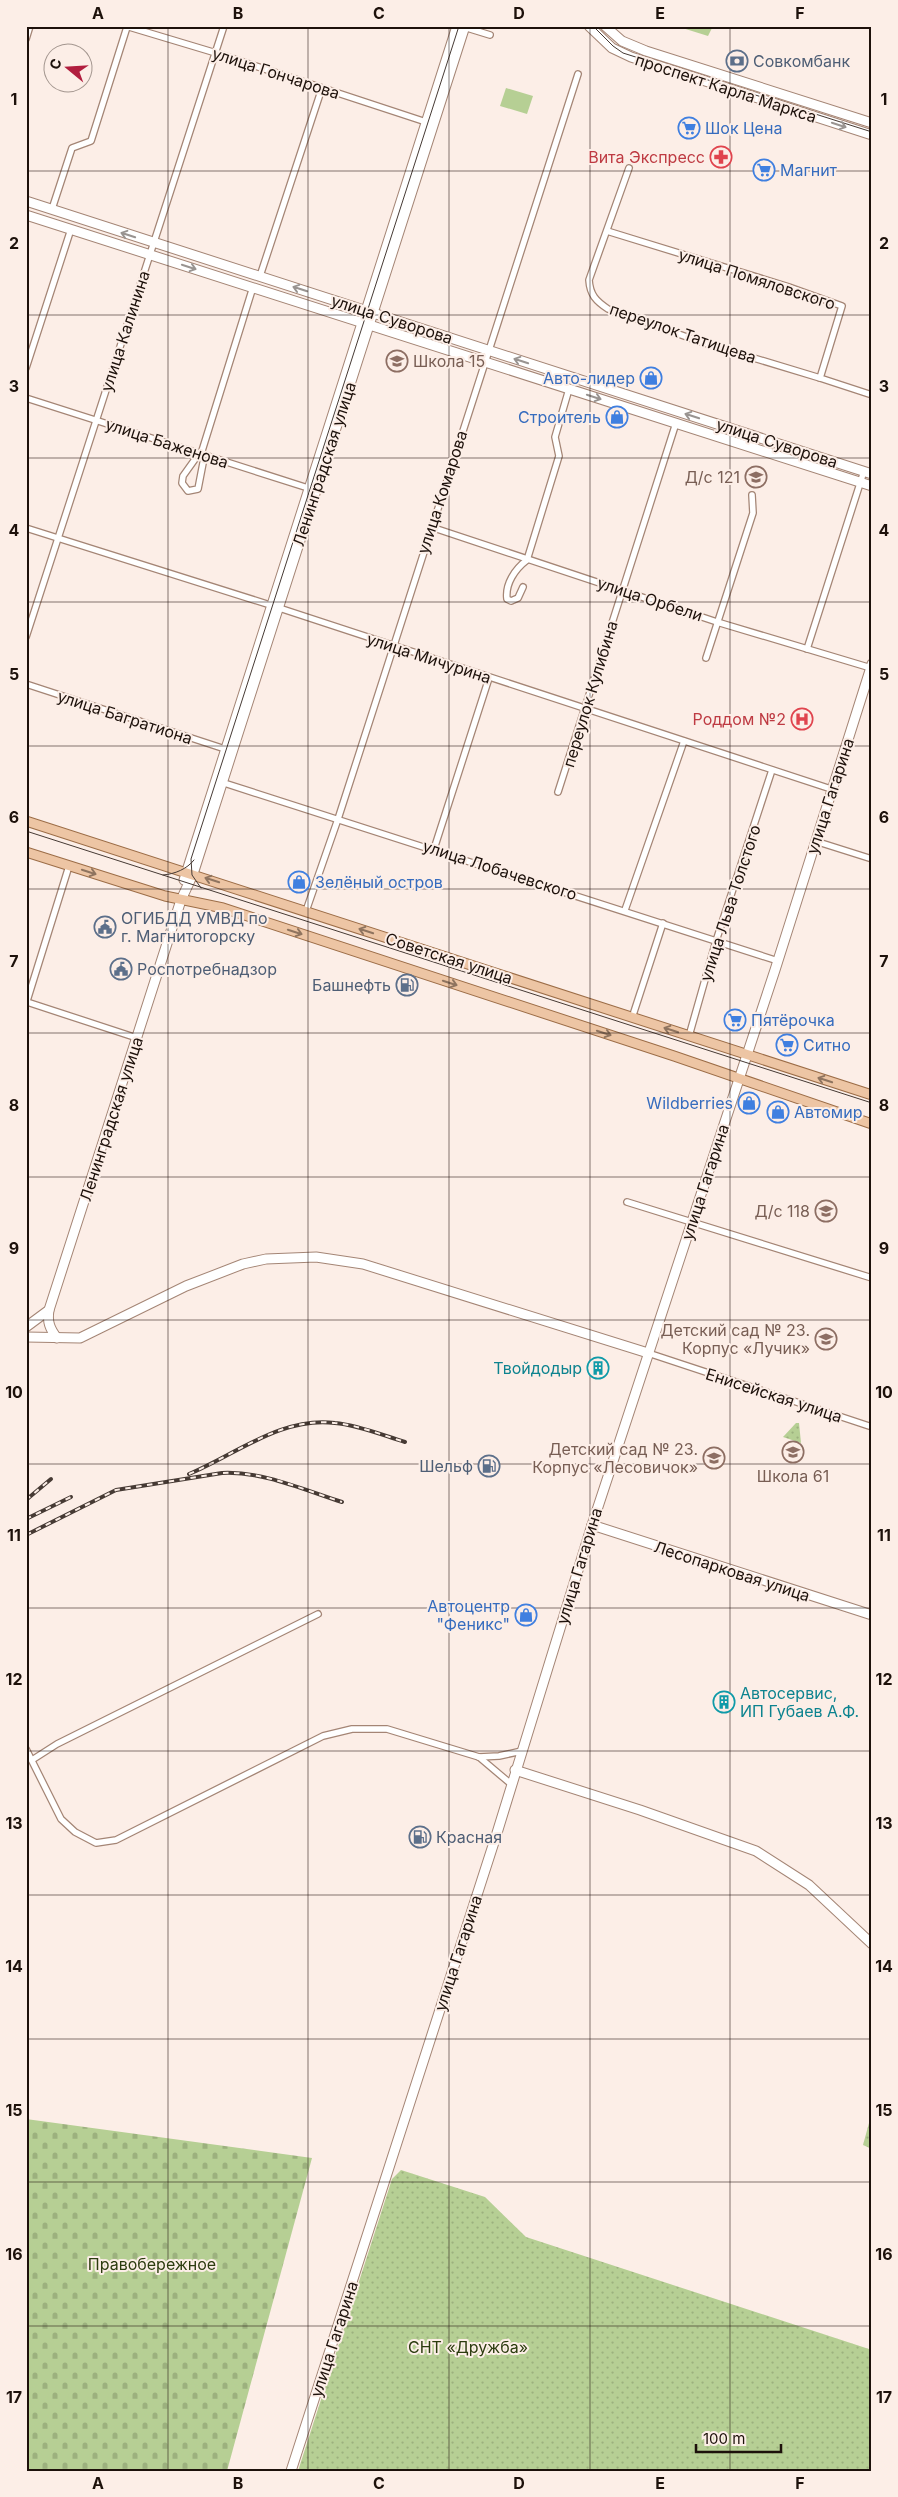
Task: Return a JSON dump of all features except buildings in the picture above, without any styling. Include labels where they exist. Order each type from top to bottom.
[{"type":"main road","name":"Ленинградская улица","points":[[369,312],[426,122],[462,26]]},
{"type":"main road","name":"Ленинградская улица","points":[[49,1310],[180,900],[221,782],[308,488],[369,312],[462,26]]},
{"type":"main road","name":"проспект Карла Маркса","points":[[589,26],[612,48],[631,57],[872,135]]},
{"type":"main road","name":"проспект Карла Маркса","points":[[605,26],[622,41],[646,51],[872,124]]},
{"type":"main road","name":"улица Суворова","points":[[26,201],[868,473]]},
{"type":"main road","name":"улица Суворова","points":[[26,214],[872,486]]},
{"type":"main road","name":"Ленинградская улица","points":[[189,873],[225,749],[274,606],[365,323]]},
{"type":"main road","points":[[661,419],[665,407]]},
{"type":"main road","name":"улица Гагарина","points":[[291,2471],[522,1751],[592,1525],[778,961],[871,666]]},
{"type":"main road","name":"Советская улица","points":[[26,821],[872,1095]]},
{"type":"main road","name":"Советская улица","points":[[26,852],[180,900],[223,908],[739,1078],[872,1124]]},
{"type":"main road","points":[[26,1337],[80,1338],[186,1286],[243,1264],[266,1259],[316,1257],[364,1264],[648,1353]]},
{"type":"main road","points":[[26,1327],[49,1310]]},
{"type":"main road","points":[[49,1310],[48,1319],[51,1330],[57,1338]]},
{"type":"main road","name":"Лесопарковая улица","points":[[592,1525],[872,1615]]},
{"type":"main road","points":[[515,1770],[640,1810],[756,1851],[809,1885],[872,1944]]},
{"type":"street","points":[[26,39],[30,26]]},
{"type":"street","points":[[52,210],[72,148],[91,141],[127,26]]},
{"type":"street","name":"улица Гончарова","points":[[127,26],[426,122]]},
{"type":"street","name":"улица Калинина","points":[[26,637],[224,26]]},
{"type":"street","points":[[462,26],[490,35]]},
{"type":"street","name":"улица Комарова","points":[[306,911],[338,819],[430,527],[578,74]]},
{"type":"street","points":[[260,276],[322,88]]},
{"type":"street","name":"переулок Татищева","points":[[629,168],[590,280],[590,289],[595,300],[608,309],[702,342],[820,378]]},
{"type":"street","points":[[26,368],[70,229]]},
{"type":"street","name":"улица Помяловского","points":[[607,230],[789,287],[842,306],[820,378]]},
{"type":"street","points":[[202,454],[198,455],[182,476],[182,483],[188,491],[198,489],[200,484],[204,458],[202,454],[253,287]]},
{"type":"street","points":[[820,378],[872,395]]},
{"type":"street","points":[[523,587],[518,598],[511,601],[507,599],[506,592],[509,583],[518,567],[527,560],[559,456],[555,437],[569,389]]},
{"type":"street","name":"улица Баженова","points":[[26,398],[308,488]]},
{"type":"street","name":"переулок Кулибина","points":[[558,792],[676,423]]},
{"type":"street","points":[[806,649],[860,483],[868,473]]},
{"type":"street","points":[[706,658],[752,513],[752,495]]},
{"type":"street","name":"улица Орбели","points":[[430,527],[717,622],[806,649],[871,666]]},
{"type":"street","name":"улица Мичурина","points":[[26,528],[274,606],[831,789]]},
{"type":"street","points":[[434,849],[489,678]]},
{"type":"street","name":"улица Багратиона","points":[[26,684],[225,749]]},
{"type":"street","points":[[625,910],[684,741]]},
{"type":"street","name":"улица Льва Толстого","points":[[689,1036],[716,941],[772,770]]},
{"type":"street","name":"улица Лобачевского","points":[[221,782],[625,910],[778,961]]},
{"type":"street","points":[[815,841],[872,859]]},
{"type":"street","points":[[69,866],[27,1003],[137,1038]]},
{"type":"street","points":[[632,1018],[663,923]]},
{"type":"street","points":[[627,1202],[872,1278]]},
{"type":"street","name":"Енисейская улица","points":[[648,1353],[872,1427]]},
{"type":"street","points":[[32,1760],[57,1744],[318,1614]]},
{"type":"street","points":[[26,1749],[61,1819],[75,1832],[96,1843],[116,1840],[323,1736],[352,1729],[388,1729],[480,1757],[499,1756],[522,1751]]},
{"type":"street","points":[[480,1757],[511,1784]]},
{"type":"green space","points":[[676,26],[713,26],[708,36]]},
{"type":"green space","points":[[506,88],[533,96],[527,114],[500,106]]},
{"type":"green space","points":[[796,1423],[799,1423],[801,1443],[783,1437]]},
{"type":"green space","points":[[872,2112],[872,2149],[863,2145]]},
{"type":"green space","name":"Правобережное","points":[[26,2119],[312,2158],[227,2471],[26,2471]]},
{"type":"green space","name":"СНТ «Дружба»","points":[[401,2170],[485,2197],[526,2237],[872,2350],[872,2471],[298,2471],[392,2179]]},
{"type":"tram line","points":[[201,888],[192,875],[191,859],[459,26]]},
{"type":"tram line","points":[[593,26],[623,53],[872,132]]},
{"type":"tram line","points":[[26,831],[872,1103]]},
{"type":"tram line","points":[[163,875],[180,871],[194,860]]},
{"type":"railway","points":[[189,1474],[278,1431],[296,1425],[315,1422],[352,1426],[405,1442]]},
{"type":"railway","points":[[26,1535],[116,1490],[222,1473],[237,1473],[268,1478],[342,1502]]},
{"type":"railway","points":[[26,1500],[51,1479]]},
{"type":"railway","points":[[26,1519],[71,1497]]},
{"type":"place","name":"Совкомбанк","points":[[737,61]]},
{"type":"place","name":"Шок Цена","points":[[689,128]]},
{"type":"place","name":"Вита Экспресс","points":[[721,157]]},
{"type":"place","name":"Магнит","points":[[764,170]]},
{"type":"place","name":"Школа 15","points":[[397,361]]},
{"type":"place","name":"Авто-лидер","points":[[651,378]]},
{"type":"place","name":"Строитель","points":[[617,417]]},
{"type":"place","name":"Д/с 121","points":[[756,477]]},
{"type":"place","name":"Роддом №2","points":[[802,719]]},
{"type":"place","name":"Зелёный остров","points":[[299,882]]},
{"type":"place","name":"ОГИБДД УМВД по г. Магнитогорску","points":[[105,927]]},
{"type":"place","name":"Роспотребнадзор","points":[[121,969]]},
{"type":"place","name":"Башнефть","points":[[407,985]]},
{"type":"place","name":"Пятёрочка","points":[[735,1020]]},
{"type":"place","name":"Ситно","points":[[787,1045]]},
{"type":"place","name":"Wildberries","points":[[749,1103]]},
{"type":"place","name":"Автомир","points":[[778,1112]]},
{"type":"place","name":"Д/с 118","points":[[826,1211]]},
{"type":"place","name":"Детский сад № 23. Корпус «Лучик»","points":[[826,1339]]},
{"type":"place","name":"Твойдодыр","points":[[598,1368]]},
{"type":"place","name":"Школа 61","points":[[793,1452]]},
{"type":"place","name":"Детский сад № 23. Корпус «Лесовичок»","points":[[714,1458]]},
{"type":"place","name":"Шельф","points":[[489,1466]]},
{"type":"place","name":"Автоцентр \"Феникс\"","points":[[526,1615]]},
{"type":"place","name":"Автосервис, ИП Губаев А.Ф.","points":[[724,1702]]},
{"type":"place","name":"Красная","points":[[420,1837]]}]
